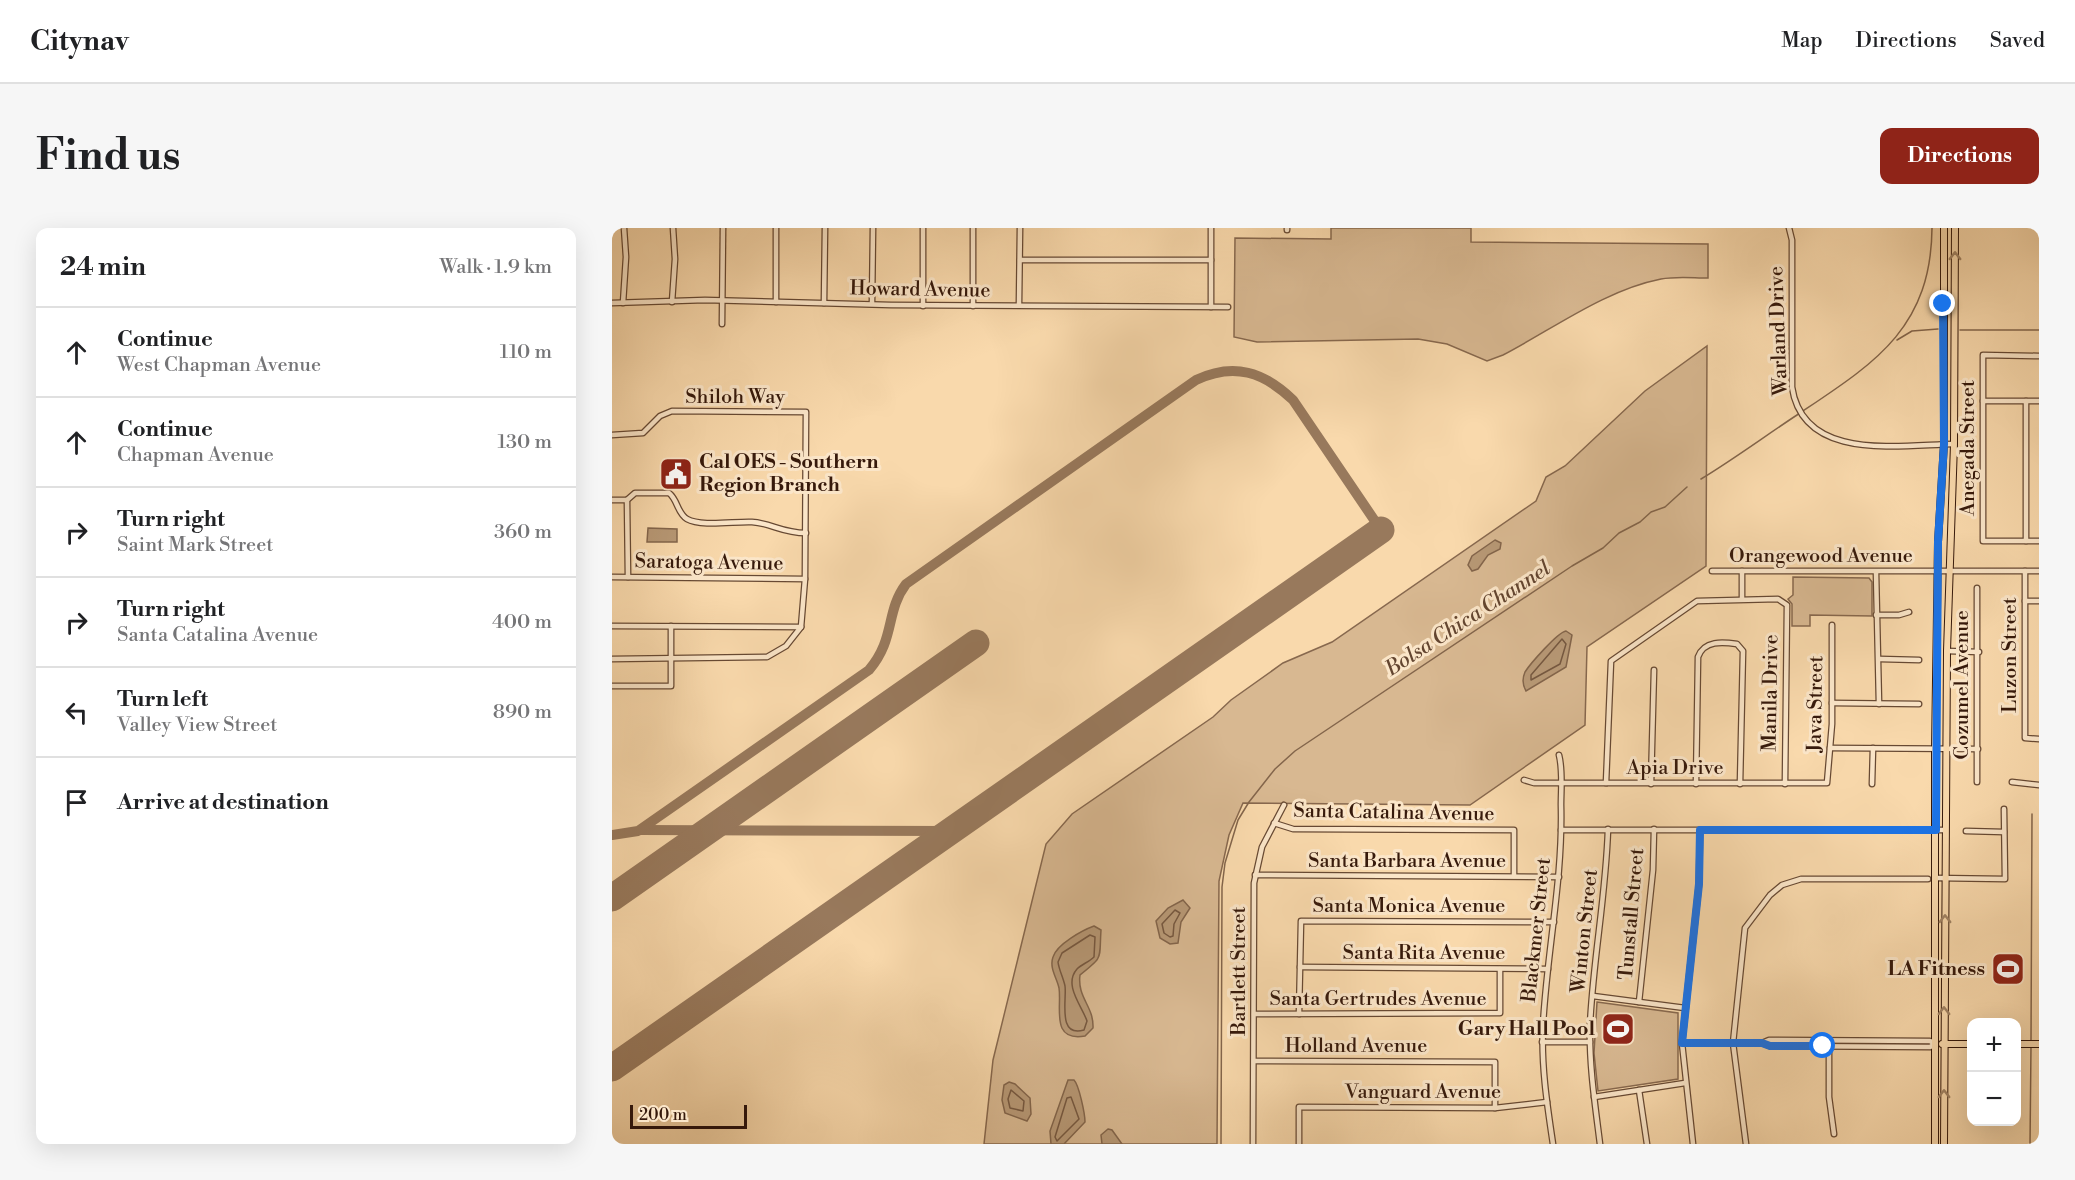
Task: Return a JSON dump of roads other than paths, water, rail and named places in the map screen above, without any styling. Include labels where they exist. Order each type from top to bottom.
[{"type":"main road","points":[[1935,1144],[1935,749],[1938,570],[1944,444],[1944,228]]},
{"type":"main road","points":[[1944,1144],[1947,651],[1954,444],[1955,228]]},
{"type":"main road","points":[[1935,943],[1945,957]]},
{"type":"main road","points":[[1935,953],[1945,957]]},
{"type":"main road","points":[[1935,1044],[1967,1044]]},
{"type":"main road","points":[[2021,1044],[2037,1044]]},
{"type":"street","points":[[623,303],[626,257],[624,228]]},
{"type":"street","points":[[672,302],[675,259],[673,228]]},
{"type":"street","points":[[722,324],[723,228]]},
{"type":"street","points":[[776,228],[776,302]]},
{"type":"street","points":[[824,303],[825,228]]},
{"type":"street","points":[[872,303],[873,228]]},
{"type":"street","points":[[923,228],[923,306]]},
{"type":"street","points":[[973,228],[973,306]]},
{"type":"street","points":[[1019,304],[1020,228]]},
{"type":"street","points":[[1211,228],[1211,307]]},
{"type":"street","name":"Warland Drive","points":[[1789,228],[1792,240],[1792,387],[1803,416],[1826,437],[1848,444],[1954,444]]},
{"type":"street","points":[[1020,260],[1211,260]]},
{"type":"street","name":"Howard Avenue","points":[[612,303],[721,300],[923,306],[1019,304],[1228,307]]},
{"type":"street","name":"Anegada Street","points":[[2026,541],[1983,541],[1983,356],[2039,356]]},
{"type":"street","points":[[1983,401],[2039,401]]},
{"type":"street","points":[[2026,401],[2026,541],[2039,541]]},
{"type":"street","name":"Shiloh Way","points":[[612,435],[643,433],[660,416],[672,411],[806,412],[805,579],[801,627]]},
{"type":"street","points":[[612,500],[627,500],[634,493],[669,493],[674,497],[682,515],[692,521],[752,522],[781,531],[806,533]]},
{"type":"street","points":[[627,500],[628,577]]},
{"type":"street","name":"Orangewood Avenue","points":[[1712,571],[2039,571]]},
{"type":"street","points":[[1606,783],[1611,661],[1697,601],[1742,599],[1742,571]]},
{"type":"street","name":"Luzon Street","points":[[2025,571],[2025,738],[2039,739]]},
{"type":"street","points":[[1876,572],[1876,615],[1880,659],[1878,704]]},
{"type":"street","name":"Saratoga Avenue","points":[[612,577],[805,579]]},
{"type":"street","name":"Cozumel Avenue","points":[[1977,588],[1979,652],[1975,686],[1977,782]]},
{"type":"street","name":"Manila Drive","points":[[1742,599],[1778,599],[1786,603],[1785,784]]},
{"type":"street","points":[[2025,601],[2039,601]]},
{"type":"street","points":[[1876,615],[1899,615],[1909,612]]},
{"type":"street","name":"Java Street","points":[[1827,783],[1832,703],[1832,625]]},
{"type":"street","points":[[612,626],[801,627]]},
{"type":"street","points":[[612,686],[671,686],[671,626]]},
{"type":"street","points":[[612,659],[766,657],[786,646],[801,627]]},
{"type":"street","points":[[1696,784],[1698,657],[1702,648],[1710,644],[1740,646],[1743,651],[1740,784]]},
{"type":"street","points":[[1947,651],[1979,652]]},
{"type":"street","points":[[1880,659],[1919,660]]},
{"type":"street","points":[[1651,784],[1654,669]]},
{"type":"street","points":[[1832,703],[1919,704]]},
{"type":"street","points":[[1830,748],[1978,749]]},
{"type":"street","points":[[1872,748],[1872,784]]},
{"type":"street","name":"Blackmer Street","points":[[1553,1144],[1542,1042],[1559,877],[1561,783],[1559,755]]},
{"type":"street","name":"Apia Drive","points":[[1524,780],[1534,783],[1827,783]]},
{"type":"street","points":[[2012,782],[2039,785]]},
{"type":"street","name":"Bartlett Street","points":[[1253,1144],[1255,875],[1262,847],[1284,806]]},
{"type":"street","points":[[1936,879],[2005,879],[2004,809]]},
{"type":"street","name":"Santa Catalina Avenue","points":[[1274,823],[1293,829],[1514,830],[1514,876]]},
{"type":"street","name":"Winton Street","points":[[1600,1144],[1590,1042],[1608,829]]},
{"type":"street","name":"Tunstall Street","points":[[1639,1002],[1653,870],[1654,829]]},
{"type":"street","points":[[1561,830],[1945,830]]},
{"type":"street","points":[[1693,1144],[1682,1043],[1699,884],[1700,830]]},
{"type":"street","points":[[1966,831],[2004,832]]},
{"type":"street","name":"Santa Barbara Avenue","points":[[1255,875],[1559,877]]},
{"type":"street","points":[[1746,1144],[1734,1043],[1745,928],[1770,895],[1782,885],[1801,879],[1928,879]]},
{"type":"street","name":"Santa Monica Avenue","points":[[1300,967],[1301,921],[1554,922]]},
{"type":"street","points":[[1299,1014],[1300,967]]},
{"type":"street","name":"Santa Rita Avenue","points":[[1300,967],[1548,969]]},
{"type":"street","name":"Santa Gertrudes Avenue","points":[[1254,1014],[1500,1013],[1500,969]]},
{"type":"street","points":[[1593,996],[1685,1008]]},
{"type":"street","points":[[1682,1043],[1930,1047],[1935,1044],[1930,1041],[1829,1040],[1769,1040],[1762,1043]]},
{"type":"street","points":[[1829,1040],[1829,1096],[1834,1134]]},
{"type":"street","points":[[1542,1042],[1590,1042]]},
{"type":"street","name":"Holland Avenue","points":[[1254,1061],[1495,1062],[1495,1108]]},
{"type":"street","points":[[1594,1097],[1685,1083]]},
{"type":"street","points":[[1639,1090],[1647,1144]]},
{"type":"street","name":"Vanguard Avenue","points":[[1299,1144],[1299,1107],[1495,1108],[1547,1102]]},
{"type":"water","points":[[648,528],[677,529],[677,542],[647,542]]},
{"type":"water","points":[[1495,540],[1501,543],[1500,549],[1488,555],[1478,569],[1472,571],[1468,565],[1472,556]]},
{"type":"water","points":[[1566,631],[1572,635],[1566,667],[1526,691],[1523,682],[1525,672],[1551,642]]},
{"type":"water","points":[[1183,900],[1190,908],[1181,922],[1178,943],[1170,944],[1160,938],[1156,921],[1168,908]]},
{"type":"water","points":[[1094,926],[1101,930],[1099,957],[1080,975],[1081,990],[1093,1020],[1093,1028],[1085,1036],[1074,1036],[1067,1034],[1062,1028],[1059,988],[1052,961],[1055,952],[1060,947],[1077,934]]},
{"type":"water","points":[[1068,1080],[1074,1080],[1078,1088],[1085,1122],[1064,1144],[1051,1144],[1050,1131]]},
{"type":"water","points":[[1009,1082],[1015,1084],[1030,1098],[1031,1114],[1027,1121],[1005,1113],[1002,1100],[1004,1085]]},
{"type":"water","points":[[1108,1129],[1112,1130],[1122,1144],[1102,1144],[1101,1135]]},
{"type":"waterway","name":"Bolsa Chica Channel","points":[[1701,479],[1850,379],[1893,341],[1909,319],[1921,293],[1929,263],[1932,228]]},
{"type":"waterway","points":[[1897,340],[1912,331],[1938,329]]},
{"type":"waterway","points":[[1960,330],[2039,330]]},
{"type":"waterway","name":"Bolsa Chica Channel","points":[[1221,1144],[1222,887],[1225,863],[1238,820],[1249,802],[1275,769],[1295,751],[1572,566],[1603,548],[1619,533],[1640,522],[1651,512],[1665,507],[1687,487]]},
{"type":"waterway","points":[[2031,1041],[2032,814]]},
{"type":"waterway","points":[[2030,1144],[2031,1046]]},
{"type":"place","name":"Cal OES - Southern Region Branch","points":[[676,474]]},
{"type":"place","name":"LA Fitness","points":[[2008,969]]},
{"type":"place","name":"Gary Hall Pool","points":[[1618,1029]]}]
